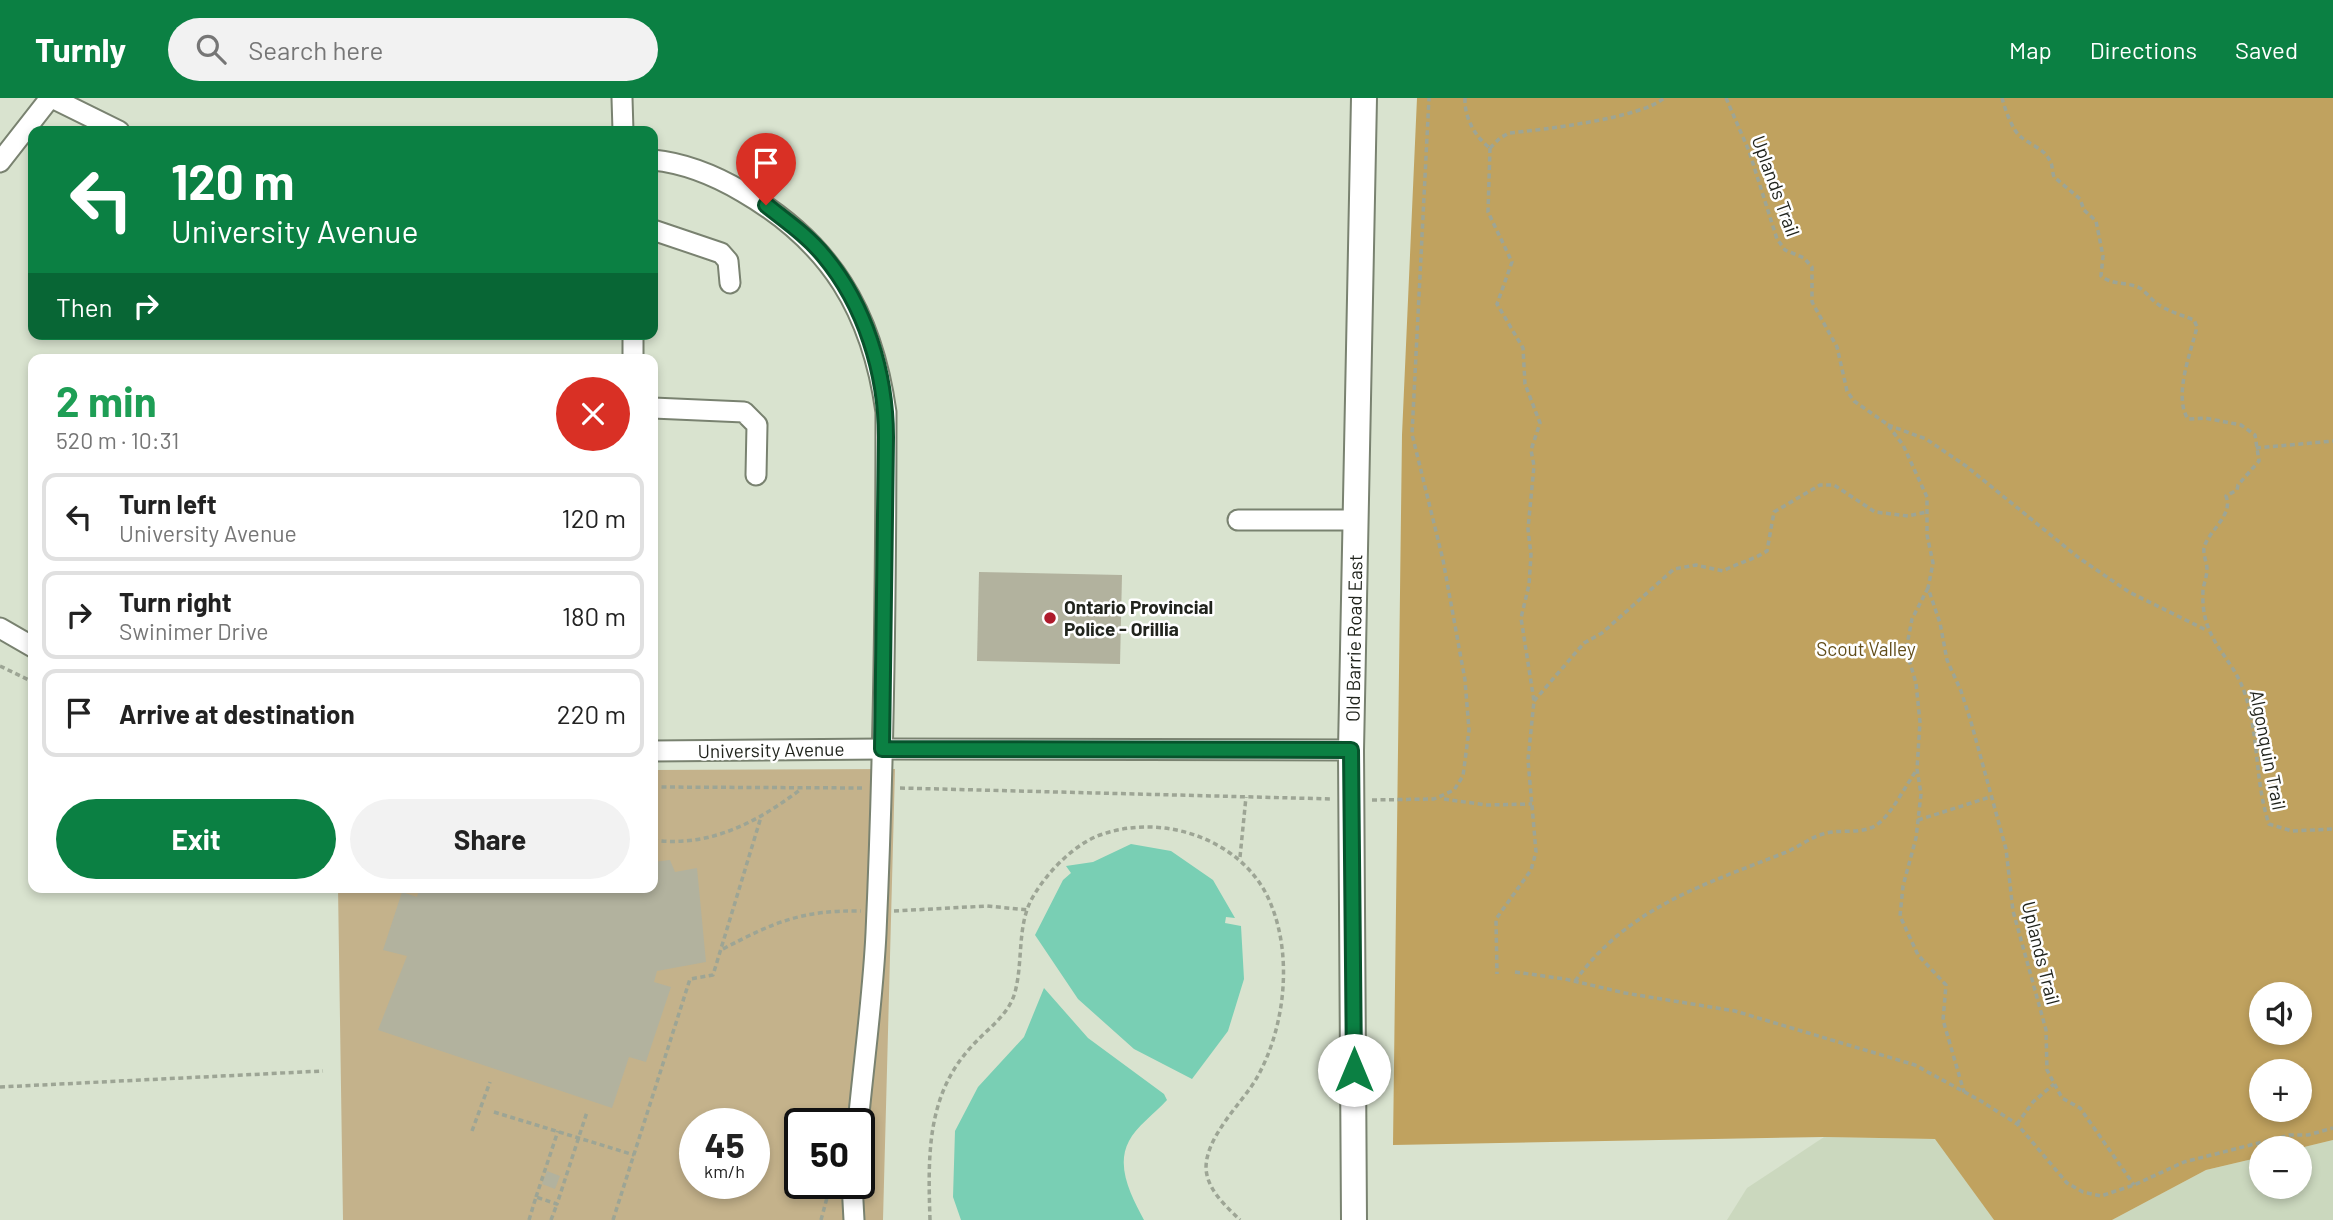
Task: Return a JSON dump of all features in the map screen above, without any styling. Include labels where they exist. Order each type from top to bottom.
[{"type":"main road","name":"Old Barrie Road East","points":[[1354,1220],[1351,750],[1364,98]]},
{"type":"street","points":[[29,126],[51,98],[108,126]]},
{"type":"street","points":[[622,98],[623,126]]},
{"type":"street","points":[[0,162],[28,127]]},
{"type":"street","points":[[658,161],[698,170],[732,186],[766,205],[795,228],[822,254],[841,278],[857,307],[874,349],[886,412],[882,749],[876,934],[860,1108]]},
{"type":"street","points":[[658,232],[721,253],[728,261],[730,283]]},
{"type":"street","points":[[658,408],[744,412],[757,425],[756,475]]},
{"type":"street","points":[[1238,520],[1356,520]]},
{"type":"street","points":[[0,628],[28,644]]},
{"type":"street","name":"University Avenue","points":[[658,751],[1351,750]]},
{"type":"street","points":[[853,1199],[855,1220]]},
{"type":"path","points":[[1429,98],[1412,434],[1448,585],[1465,680],[1469,730],[1459,785],[1439,798]]},
{"type":"path","points":[[1465,98],[1465,112],[1479,139],[1490,148]]},
{"type":"path","points":[[1497,974],[1496,919],[1531,870],[1536,852],[1528,760],[1534,701],[1521,618],[1529,585],[1531,555],[1528,529],[1534,466],[1531,450],[1540,423],[1525,384],[1523,348],[1497,304],[1512,262],[1488,212],[1490,148],[1500,138],[1509,134],[1619,116],[1648,109],[1664,98]]},
{"type":"path","name":"Uplands Trail","points":[[1726,98],[1749,151],[1777,239],[1785,250],[1804,258],[1812,267],[1812,302],[1837,346],[1847,391],[1854,401],[1887,424],[1919,474],[1927,497],[1927,534],[1933,563],[1928,588],[1940,623],[1947,660],[1968,712],[2006,849],[2011,878],[2012,911],[2046,1030],[2047,1070],[2054,1084]]},
{"type":"path","points":[[2002,98],[2014,130],[2023,140],[2032,142],[2045,154],[2051,162],[2054,177],[2076,195],[2084,210],[2095,218],[2103,256],[2101,276],[2110,282],[2142,288],[2161,307],[2173,310],[2182,318],[2194,320],[2197,327],[2183,387],[2184,413],[2188,419],[2205,418],[2241,425],[2255,435],[2256,448],[2333,441]]},
{"type":"path","points":[[1887,424],[1926,439],[1966,466],[2079,558],[2129,592],[2208,631]]},
{"type":"path","name":"Algonquin Trail","points":[[2256,448],[2259,461],[2238,485],[2237,490],[2226,496],[2227,508],[2204,549],[2207,571],[2203,603],[2208,631],[2234,671],[2246,698],[2263,808],[2269,824],[2291,831],[2333,829]]},
{"type":"path","points":[[1534,701],[1584,643],[1602,633],[1674,569],[1696,565],[1723,571],[1767,551],[1774,512],[1820,485],[1834,485],[1875,512],[1908,516],[1927,512]]},
{"type":"path","points":[[1928,588],[1912,619],[1906,650],[1920,722],[1917,769],[1921,794],[1900,916],[1918,955],[1945,985],[1943,1020],[1964,1092]]},
{"type":"path","points":[[0,666],[28,680]]},
{"type":"path","points":[[1575,981],[1612,938],[1651,909],[1677,895],[1786,852],[1824,833],[1850,833],[1879,824],[1917,769]]},
{"type":"path","points":[[658,787],[881,788],[1335,799]]},
{"type":"path","points":[[658,840],[720,835],[761,817],[802,787]]},
{"type":"path","points":[[1240,858],[1246,797]]},
{"type":"path","points":[[1918,820],[1990,797]]},
{"type":"path","points":[[1388,801],[1439,798],[1486,805],[1532,804]]},
{"type":"path","points":[[613,1220],[690,979],[713,975],[761,817]]},
{"type":"path","points":[[930,1220],[930,1141],[940,1094],[952,1071],[971,1046],[1001,1018],[1010,1005],[1016,989],[1025,916],[1032,897],[1047,876],[1093,838],[1147,826],[1191,834],[1213,842],[1240,858],[1265,890],[1279,933],[1282,991],[1271,1047],[1256,1080],[1215,1139],[1206,1166],[1213,1190],[1240,1220]]},
{"type":"path","points":[[1515,972],[1735,1011],[1915,1065],[2017,1124],[2067,1183],[2083,1192],[2101,1196],[2134,1185],[2184,1162],[2277,1138],[2333,1128]]},
{"type":"path","points":[[0,1087],[323,1071]]},
{"type":"path","points":[[472,1131],[489,1082]]},
{"type":"path","points":[[2017,1124],[2033,1101],[2054,1084],[2062,1098],[2080,1108],[2134,1185]]},
{"type":"path","points":[[494,1111],[634,1154]]},
{"type":"path","points":[[551,1220],[587,1112]]},
{"type":"path","points":[[529,1220],[558,1131]]},
{"type":"path","points":[[536,1197],[557,1204]]},
{"type":"path","points":[[821,1220],[827,1199]]},
{"type":"shaded area","points":[[895,769],[883,1220],[343,1220],[338,893],[658,893],[658,770]]},
{"type":"shaded area","points":[[1824,1137],[1936,1139],[1994,1220],[1727,1220],[1747,1188]]},
{"type":"shaded area","points":[[2333,1140],[2333,1220],[2112,1220],[2206,1170],[2249,1160],[2249,1199],[2312,1199],[2312,1145]]},
{"type":"green space","name":"Scout Valley","points":[[1417,98],[2333,98],[2333,1140],[2312,1145],[2312,1136],[2249,1136],[2249,1160],[2206,1170],[2112,1220],[1994,1220],[1935,1139],[1824,1137],[1393,1145],[1402,435]]},
{"type":"water","points":[[1131,844],[1171,851],[1213,880],[1235,918],[1226,917],[1225,923],[1241,926],[1244,979],[1228,1031],[1192,1079],[1134,1049],[1078,999],[1035,935],[1063,880],[1071,873],[1066,866],[1093,862]]},
{"type":"water","points":[[1044,988],[1088,1038],[1164,1094],[1167,1100],[1136,1131],[1125,1151],[1124,1171],[1127,1182],[1144,1220],[961,1220],[953,1197],[955,1131],[978,1087],[1024,1037]]},
{"type":"building","name":"Ontario Provincial Police - Orillia","points":[[979,572],[1122,575],[1120,664],[977,661]]},
{"type":"building","points":[[670,860],[675,872],[697,868],[706,962],[657,971],[654,982],[671,987],[646,1062],[629,1057],[612,1108],[378,1030],[407,956],[383,950],[402,893],[417,897],[418,893],[658,893],[658,861]]},
{"type":"building","points":[[547,1171],[560,1176],[555,1189],[542,1184]]},
{"type":"place","name":"Ontario Provincial Police - Orillia","points":[[1050,618]]},
{"type":"route","points":[[766,205],[822,254],[841,278],[857,307],[874,349],[883,386],[886,412],[886,566],[882,749],[1351,750],[1354,1070]]}]
